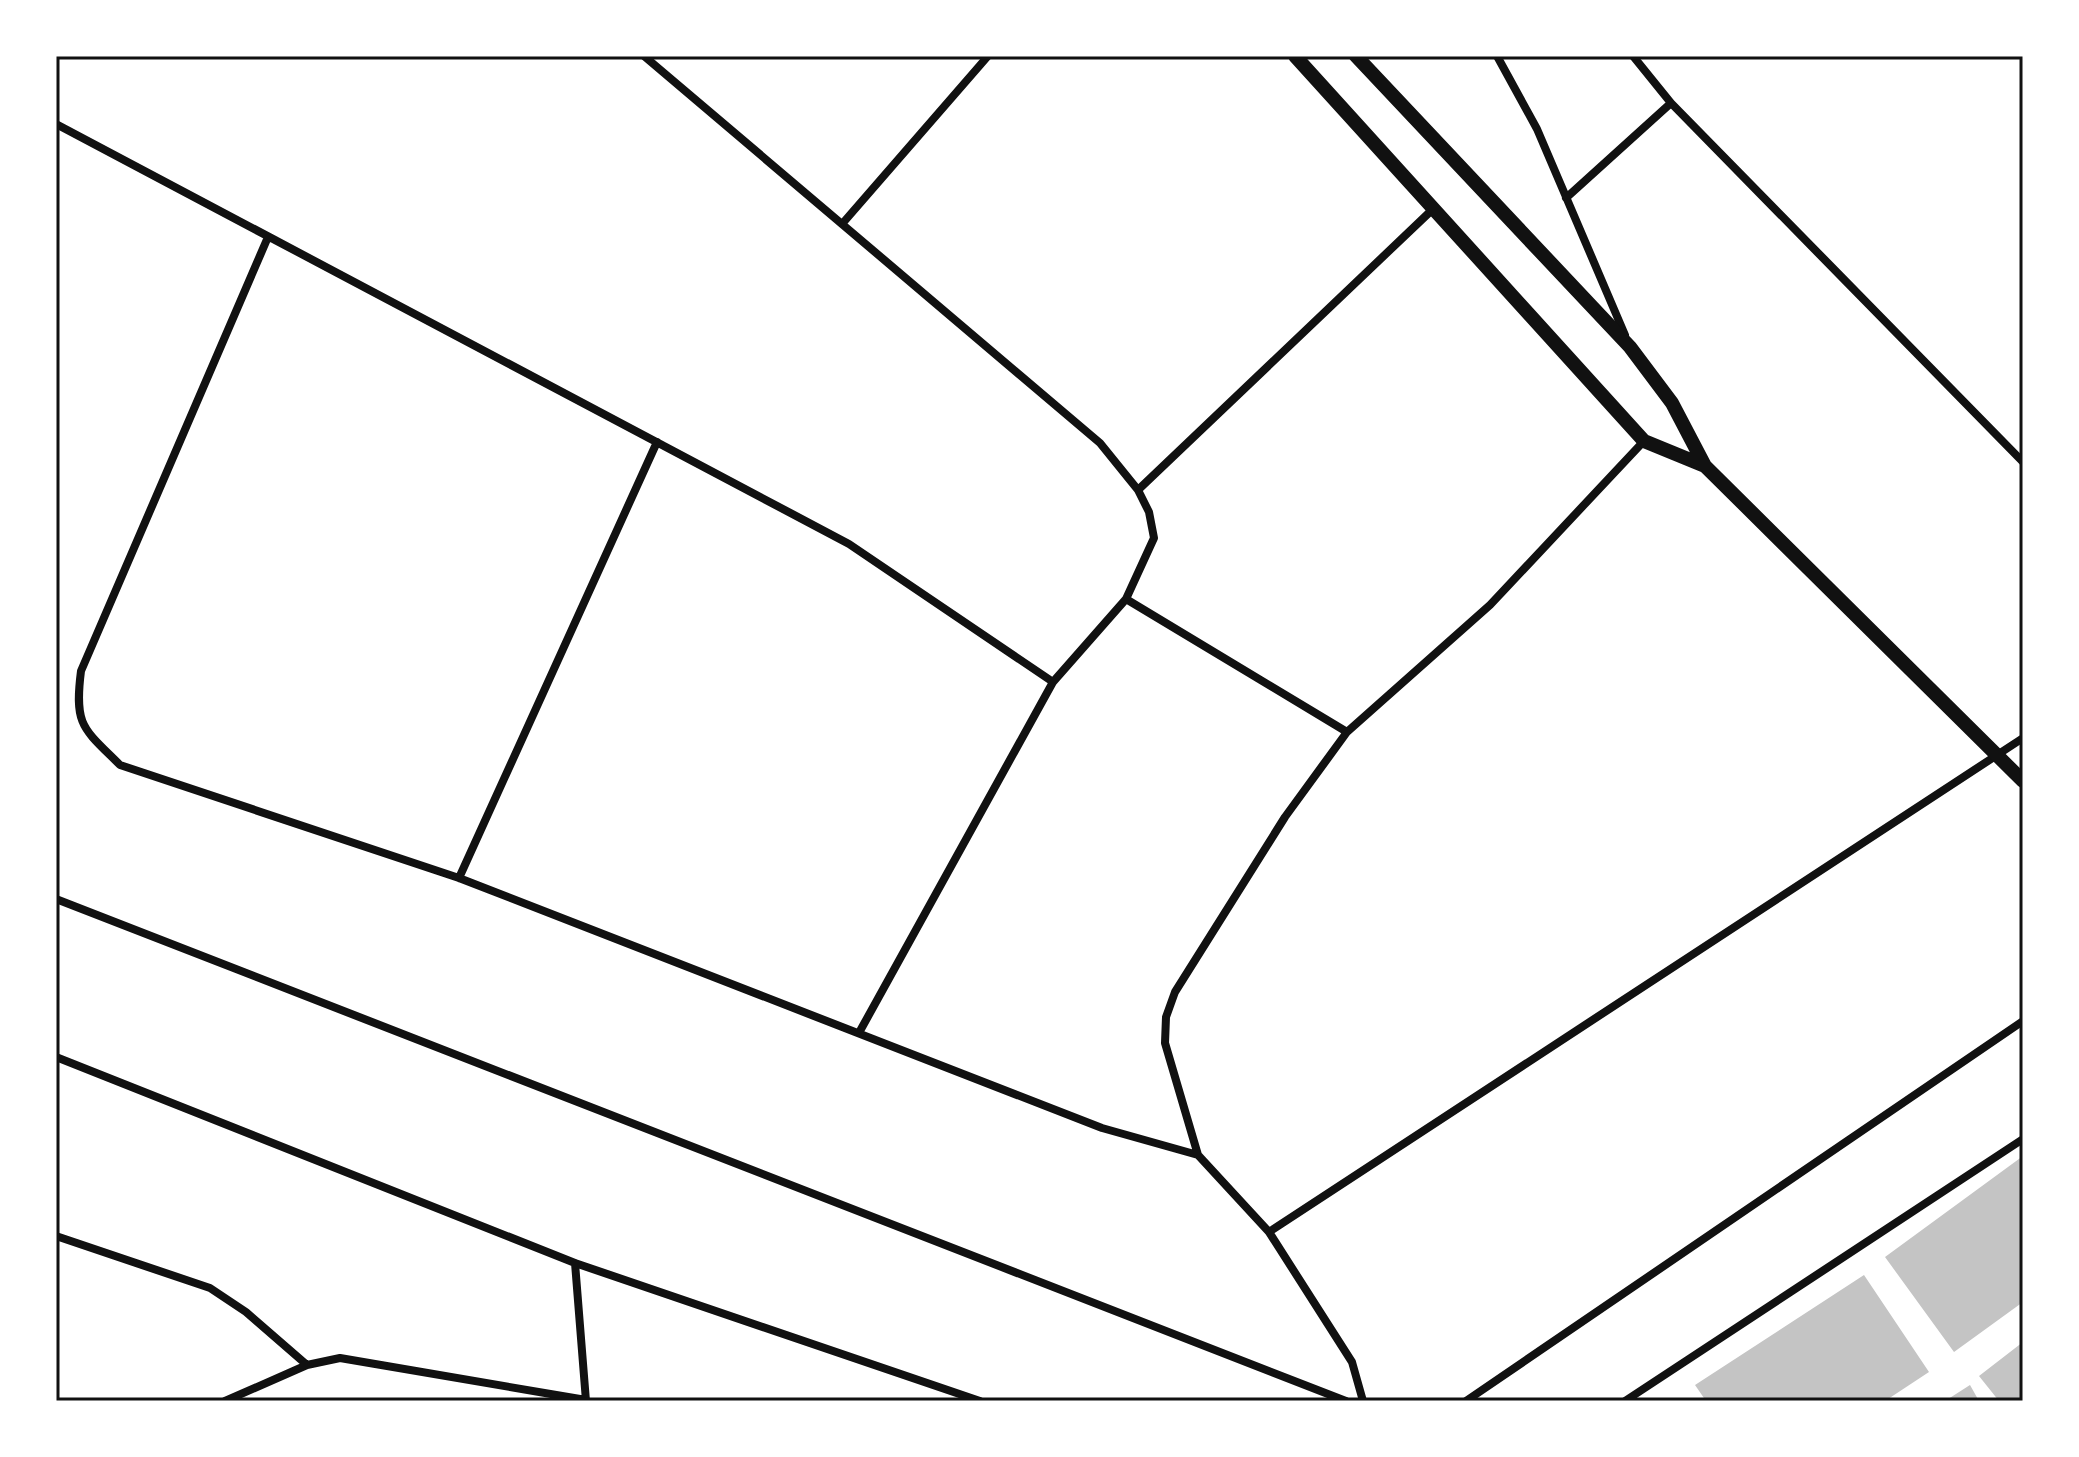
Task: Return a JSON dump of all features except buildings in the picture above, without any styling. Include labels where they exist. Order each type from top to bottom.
[{"type":"street","points":[[644,56],[1100,443],[1138,490],[1149,512],[1154,538],[1126,599],[1053,682],[860,1031]]},
{"type":"street","points":[[842,224],[988,56]]},
{"type":"street","points":[[1295,56],[1644,441],[1705,466]]},
{"type":"street","points":[[1356,56],[1630,347],[1672,403],[1705,466],[2023,781]]},
{"type":"street","points":[[1497,56],[1537,129],[1630,347]]},
{"type":"street","points":[[1633,56],[1671,103],[2023,462]]},
{"type":"street","points":[[1566,198],[1671,103]]},
{"type":"street","points":[[56,124],[849,544],[1053,682]]},
{"type":"street","points":[[1138,490],[1433,209]]},
{"type":"street","points":[[268,237],[81,671],[77,699],[82,726],[120,765],[459,878],[860,1031],[1102,1128],[1198,1155]]},
{"type":"street","points":[[1363,1401],[1352,1362],[1269,1232],[1198,1155],[1165,1043],[1166,1017],[1175,992],[1285,817],[1347,732],[1490,605],[1644,441]]},
{"type":"street","points":[[459,878],[657,442]]},
{"type":"street","points":[[1126,599],[1347,732]]},
{"type":"street","points":[[1269,1232],[2023,738]]},
{"type":"street","points":[[56,899],[1346,1401]]},
{"type":"street","points":[[1466,1401],[2023,1021]]},
{"type":"street","points":[[56,1057],[575,1263],[980,1401]]},
{"type":"street","points":[[1625,1401],[2023,1139]]},
{"type":"street","points":[[56,1236],[210,1288],[246,1312],[307,1365]]},
{"type":"street","points":[[225,1401],[247,1397],[307,1365],[340,1358],[586,1400],[575,1263]]}]
